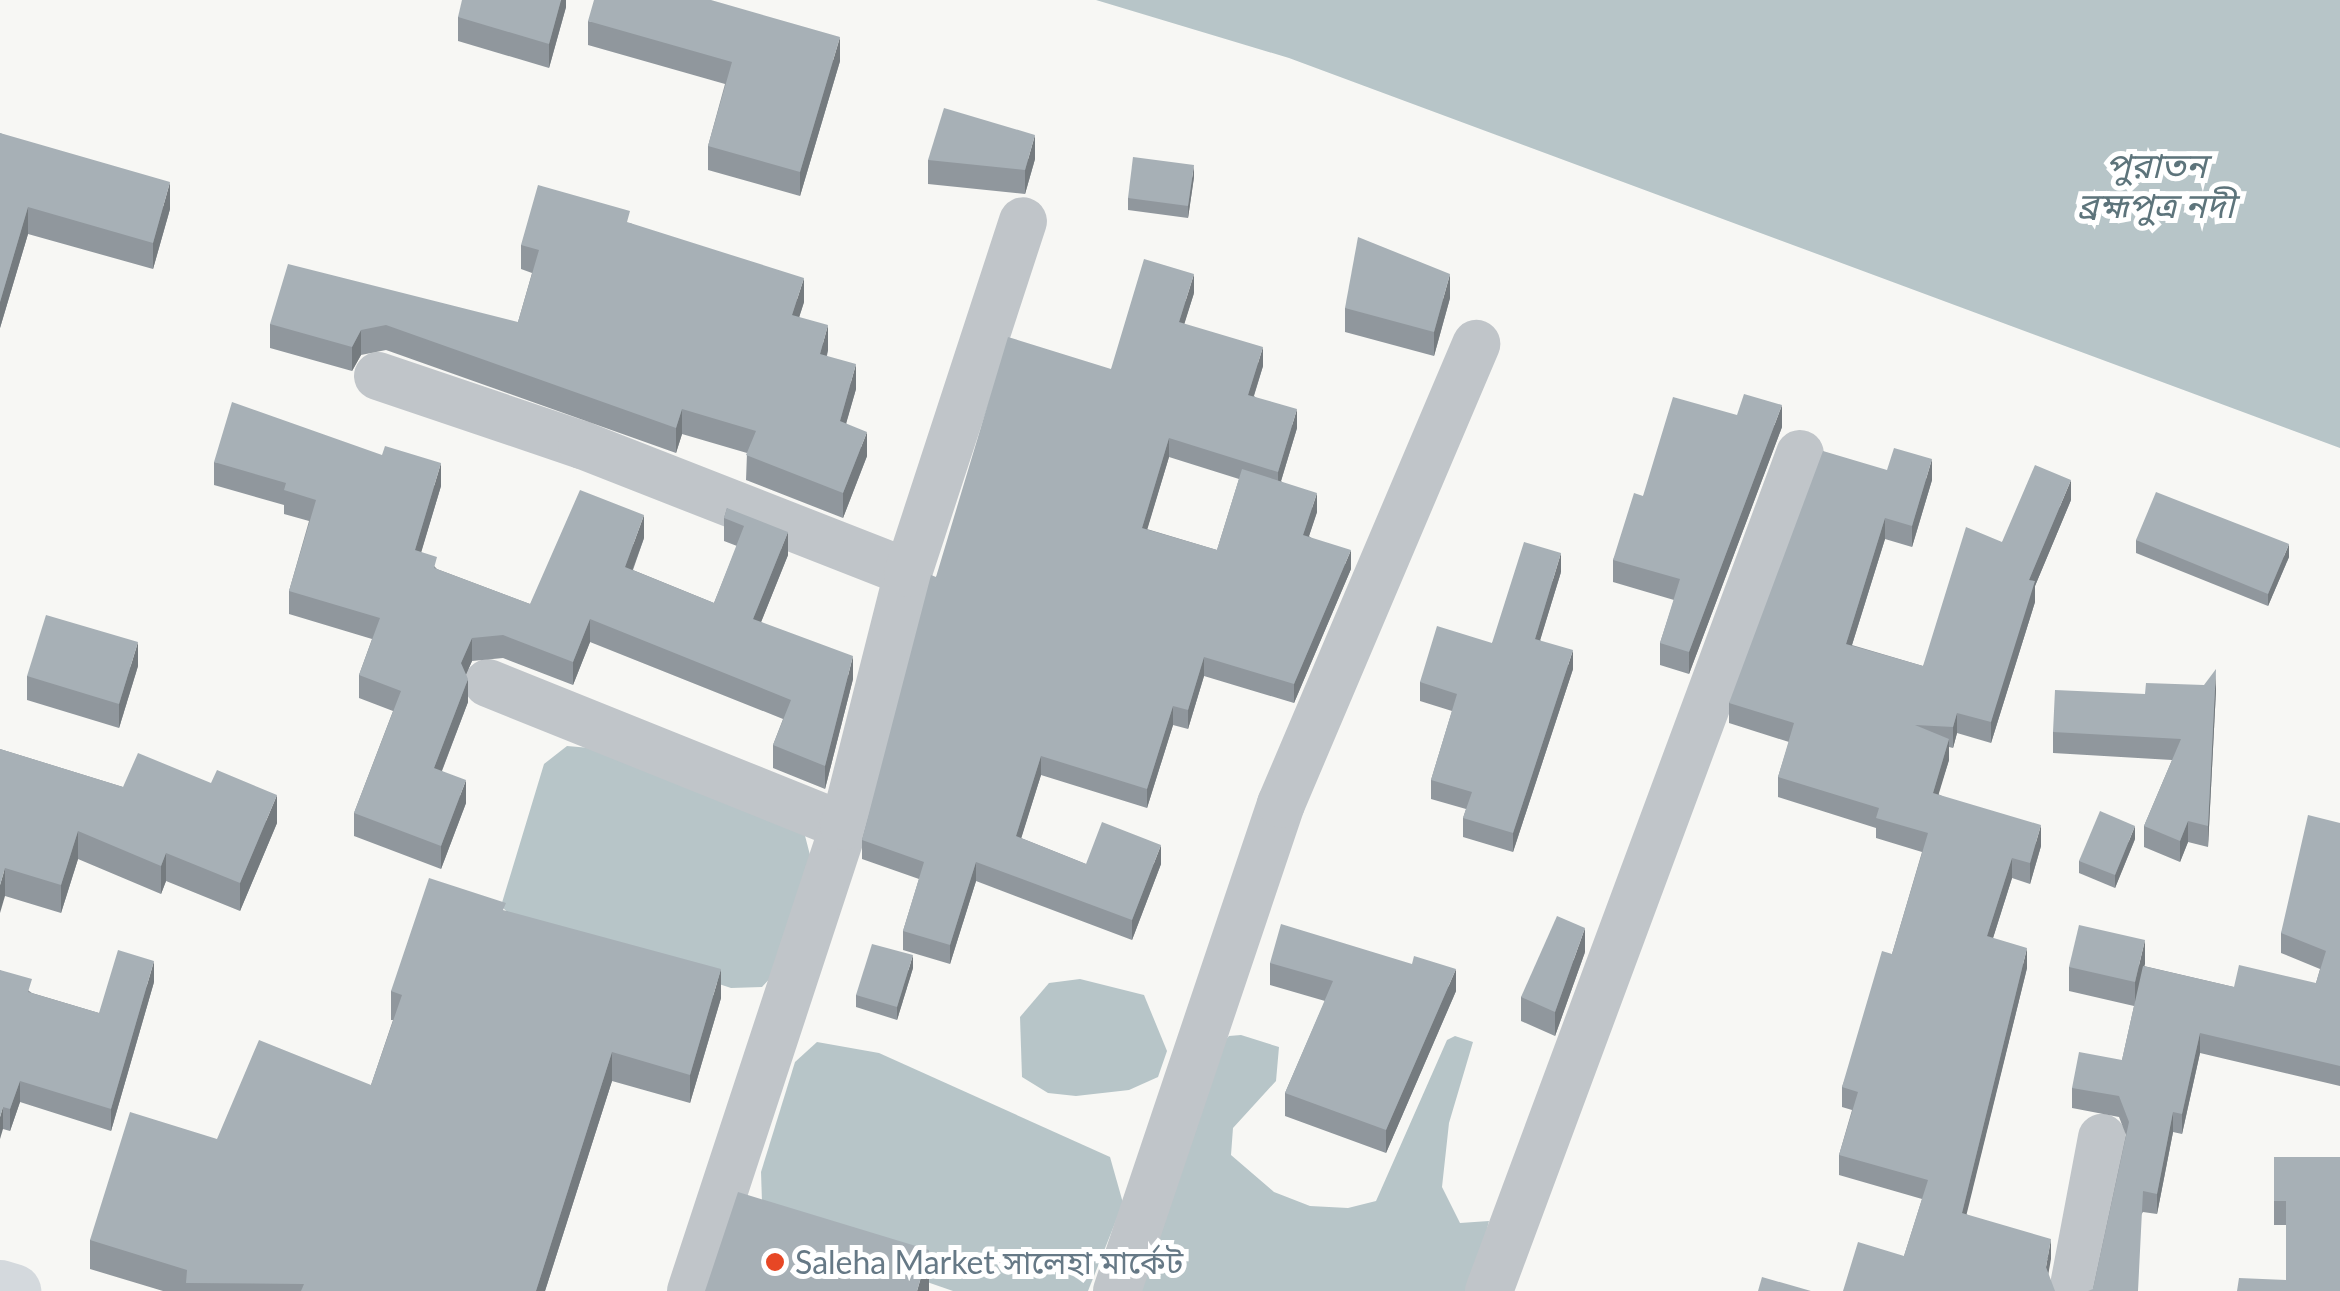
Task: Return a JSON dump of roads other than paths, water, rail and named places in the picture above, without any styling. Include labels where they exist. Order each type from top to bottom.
[{"type":"highway","points":[[0,1286],[12,1291]]},
{"type":"street","points":[[691,1291],[844,826],[908,573],[1023,221]]},
{"type":"street","points":[[1117,1291],[1281,804],[1476,344]]},
{"type":"street","points":[[378,376],[582,445],[908,573]]},
{"type":"street","points":[[1489,1291],[1800,454]]},
{"type":"street","points":[[488,683],[844,826]]},
{"type":"street","points":[[2073,1291],[2102,1138]]},
{"type":"water","name":"পুরাতন ব্রহ্মপুত্র নদী","points":[[1096,0],[2340,0],[2340,448],[1289,58]]},
{"type":"water","points":[[567,746],[602,749],[803,828],[810,855],[773,975],[762,987],[731,988],[644,959],[536,940],[501,906],[544,764]]},
{"type":"water","points":[[1080,979],[1144,995],[1167,1051],[1158,1077],[1129,1090],[1076,1096],[1048,1093],[1022,1077],[1020,1017],[1049,983]]},
{"type":"water","points":[[1241,1035],[1279,1047],[1276,1081],[1233,1128],[1231,1155],[1274,1192],[1310,1206],[1348,1208],[1376,1201],[1447,1040],[1455,1036],[1473,1042],[1449,1123],[1442,1187],[1460,1223],[1489,1221],[1472,1291],[1137,1291],[1215,1051],[1229,1036]]},
{"type":"water","points":[[817,1042],[879,1053],[1110,1157],[1123,1203],[1088,1291],[953,1291],[878,1265],[762,1202],[761,1172],[795,1062]]},
{"type":"place","name":"Saleha Market সালেহা মার্কেট","points":[[775,1262]]}]
